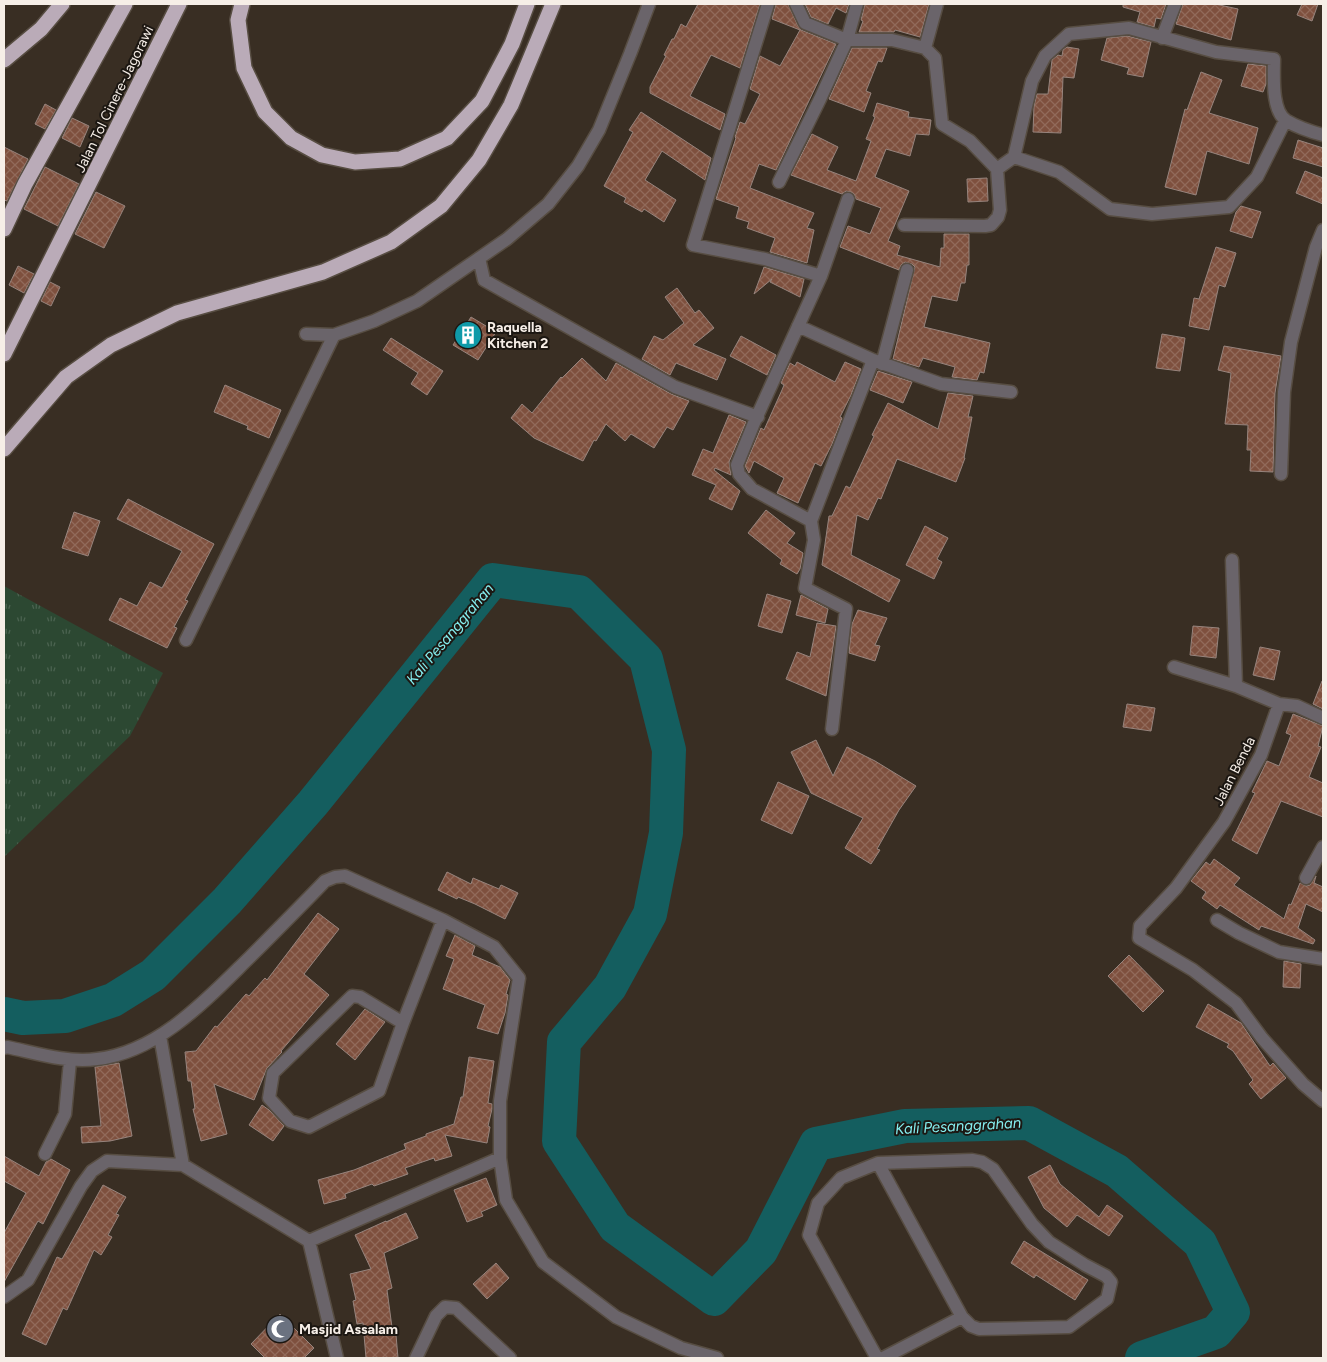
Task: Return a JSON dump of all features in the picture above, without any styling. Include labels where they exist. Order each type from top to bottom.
[{"type":"highway","points":[[4,60],[41,29],[62,4]]},
{"type":"highway","points":[[4,229],[25,184],[126,4]]},
{"type":"highway","name":"Jalan Tol Cinere-Jagorawi","points":[[4,354],[179,4]]},
{"type":"highway","points":[[242,4],[238,20],[244,68],[265,112],[291,138],[322,154],[355,162],[400,159],[447,138],[482,101],[512,44],[526,4]]},
{"type":"highway","points":[[4,449],[66,377],[111,345],[177,313],[323,272],[391,242],[441,206],[479,160],[511,105],[553,4]]},
{"type":"street","points":[[306,334],[334,335],[374,321],[417,301],[507,239],[548,204],[578,166],[599,130],[649,4]]},
{"type":"street","points":[[768,4],[693,245],[765,259],[821,276]]},
{"type":"street","points":[[778,182],[820,99],[847,40],[857,4]]},
{"type":"street","points":[[925,48],[937,4]]},
{"type":"street","points":[[1162,38],[1175,4]]},
{"type":"street","points":[[798,5],[806,23],[847,40],[892,40],[925,48],[935,58],[942,124],[970,140],[997,169],[1000,210],[998,217],[991,224],[985,226],[904,225]]},
{"type":"street","points":[[997,169],[1014,157],[1032,81],[1045,56],[1069,34],[1129,28],[1216,52],[1274,59],[1276,106],[1285,120],[1323,135]]},
{"type":"street","points":[[1014,157],[1059,172],[1110,209],[1152,214],[1229,207],[1257,177],[1285,120]]},
{"type":"street","points":[[811,521],[752,489],[739,474],[738,465],[821,276],[848,199]]},
{"type":"street","points":[[1281,474],[1284,392],[1291,342],[1316,247],[1323,230]]},
{"type":"street","points":[[479,258],[484,280],[675,387],[758,417]]},
{"type":"street","points":[[832,730],[846,609],[805,588],[814,540],[811,521],[878,362],[907,270]]},
{"type":"street","points":[[798,326],[878,362],[941,384],[1011,392]]},
{"type":"street","points":[[186,640],[334,335]]},
{"type":"street","points":[[1232,560],[1236,686]]},
{"type":"street","points":[[1174,667],[1236,686],[1279,704],[1297,706],[1323,718]]},
{"type":"street","name":"Jalan Benda","points":[[1279,704],[1261,755],[1224,822],[1176,888],[1140,926],[1139,938],[1193,970],[1236,1003],[1262,1038],[1297,1078],[1323,1102]]},
{"type":"street","points":[[1306,878],[1323,848]]},
{"type":"street","points":[[4,1048],[7,1047],[70,1060],[98,1059],[120,1055],[160,1036],[201,1005],[326,882],[335,877],[345,876],[443,920],[494,948],[520,978],[500,1101],[500,1158],[506,1200],[543,1262],[616,1317],[679,1353],[717,1358]]},
{"type":"street","points":[[403,1022],[360,997],[352,996],[273,1073],[269,1098],[290,1121],[309,1127],[378,1090],[443,920]]},
{"type":"street","points":[[1218,920],[1239,933],[1279,952],[1323,959]]},
{"type":"street","points":[[160,1036],[183,1165]]},
{"type":"street","points":[[45,1154],[65,1114],[70,1060]]},
{"type":"street","points":[[309,1241],[500,1158]]},
{"type":"street","points":[[877,1358],[809,1235],[818,1203],[841,1178],[878,1163],[972,1160],[982,1162],[993,1169],[1032,1224],[1050,1242],[1106,1276],[1111,1282],[1108,1299],[1069,1327],[979,1329],[971,1326],[962,1317],[878,1163]]},
{"type":"street","points":[[4,1297],[28,1280],[80,1186],[92,1170],[107,1162],[183,1165],[309,1241],[336,1358]]},
{"type":"street","points":[[416,1358],[436,1316],[446,1307],[456,1308],[510,1358]]},
{"type":"street","points":[[883,1358],[962,1317]]},
{"type":"green space","points":[[4,586],[163,673],[130,736],[4,857]]},
{"type":"building","points":[[698,4],[760,4],[740,68],[711,55],[690,96],[725,114],[720,130],[650,93],[650,87],[666,56],[664,55],[672,39],[674,39],[681,24],[686,27]]},
{"type":"building","points":[[776,4],[788,4],[801,30],[836,44],[776,170],[759,164],[750,188],[814,213],[807,228],[814,230],[807,263],[770,252],[775,238],[747,228],[749,222],[736,218],[739,207],[716,199],[740,122],[745,124],[760,94],[750,89],[760,56],[780,66],[800,30],[772,19]]},
{"type":"building","points":[[805,4],[849,4],[846,13],[836,8],[828,24],[811,17]]},
{"type":"building","points":[[865,4],[929,4],[920,37],[895,30],[894,32],[859,32],[863,21],[861,20]]},
{"type":"building","points":[[1123,4],[1166,4],[1161,19],[1156,18],[1154,27],[1137,22],[1140,12],[1123,7]]},
{"type":"building","points":[[1183,4],[1215,4],[1238,9],[1231,40],[1176,24]]},
{"type":"building","points":[[1302,4],[1318,4],[1312,21],[1297,15]]},
{"type":"building","points":[[1127,36],[1151,42],[1143,77],[1127,74],[1129,68],[1101,60],[1107,38]]},
{"type":"building","points":[[1067,47],[1079,49],[1074,78],[1063,77],[1061,133],[1033,132],[1034,106],[1037,94],[1048,94],[1052,60],[1058,55],[1062,56],[1063,50]]},
{"type":"building","points":[[852,48],[887,48],[882,62],[878,61],[866,91],[871,93],[864,112],[829,99]]},
{"type":"building","points":[[1248,64],[1266,66],[1266,84],[1263,92],[1241,86]]},
{"type":"building","points":[[1201,72],[1222,80],[1209,113],[1258,128],[1249,164],[1207,151],[1196,195],[1165,187],[1185,109],[1187,110]]},
{"type":"building","points":[[877,103],[909,112],[908,117],[931,120],[929,135],[916,134],[910,156],[886,149],[875,177],[909,191],[888,241],[900,246],[897,255],[940,267],[941,248],[944,248],[944,234],[969,234],[969,265],[967,265],[965,283],[961,283],[957,301],[932,296],[924,327],[990,343],[984,373],[980,372],[977,380],[952,377],[955,367],[923,358],[919,367],[893,359],[915,267],[905,262],[899,270],[840,247],[848,226],[870,234],[881,208],[856,199],[851,192],[846,191],[842,194],[791,175],[812,134],[838,147],[827,170],[856,181],[871,141],[866,139],[875,117],[873,116]]},
{"type":"building","points":[[45,104],[56,110],[45,129],[35,124]]},
{"type":"building","points":[[641,112],[711,158],[705,180],[662,151],[645,180],[676,200],[664,222],[644,209],[642,212],[624,202],[626,198],[604,186],[633,132],[629,130]]},
{"type":"building","points":[[72,118],[89,126],[80,147],[62,138]]},
{"type":"building","points":[[1298,140],[1323,148],[1323,167],[1293,158]]},
{"type":"building","points":[[4,147],[28,159],[7,201],[4,200]]},
{"type":"building","points":[[45,167],[79,184],[58,226],[24,209]]},
{"type":"building","points":[[1305,171],[1323,178],[1323,204],[1296,193]]},
{"type":"building","points":[[987,178],[988,201],[968,202],[967,179]]},
{"type":"building","points":[[96,192],[125,206],[104,248],[75,234]]},
{"type":"building","points":[[1241,206],[1261,212],[1252,238],[1230,231],[1236,212]]},
{"type":"building","points":[[1216,247],[1236,253],[1225,287],[1219,285],[1209,330],[1189,326],[1194,298],[1199,299]]},
{"type":"building","points":[[18,266],[34,274],[24,293],[9,285]]},
{"type":"building","points":[[764,267],[804,279],[800,297],[770,282],[772,279],[754,294]]},
{"type":"building","points":[[50,282],[60,287],[51,306],[41,301]]},
{"type":"building","points":[[677,288],[695,313],[699,310],[714,328],[693,345],[726,359],[717,380],[676,363],[670,375],[642,359],[654,336],[663,340],[684,323],[665,297]]},
{"type":"building","points":[[471,317],[496,332],[478,360],[453,345]]},
{"type":"building","points":[[1162,334],[1185,338],[1180,371],[1156,368]]},
{"type":"building","points":[[741,336],[776,355],[767,375],[730,356]]},
{"type":"building","points":[[391,338],[443,371],[427,395],[411,384],[418,373],[383,350]]},
{"type":"building","points":[[1224,346],[1281,356],[1275,393],[1273,472],[1250,471],[1251,450],[1247,450],[1248,425],[1225,424],[1231,373],[1218,370]]},
{"type":"building","points":[[582,358],[606,381],[616,363],[671,394],[689,401],[673,430],[667,427],[654,448],[631,434],[625,441],[606,424],[596,441],[594,440],[583,461],[534,438],[511,418],[522,404],[532,413],[561,377]]},
{"type":"building","points":[[797,362],[835,382],[845,362],[861,369],[840,417],[842,418],[832,444],[821,466],[815,463],[798,503],[777,493],[784,478],[754,461],[749,473],[745,466],[761,428],[764,430],[782,390],[784,385],[781,383],[790,363],[795,366]]},
{"type":"building","points":[[878,371],[912,382],[903,403],[870,390]]},
{"type":"building","points":[[225,385],[281,410],[269,438],[247,429],[248,426],[214,412]]},
{"type":"building","points":[[948,393],[973,396],[968,417],[972,417],[965,458],[956,482],[897,459],[881,499],[878,498],[868,520],[857,515],[851,555],[900,580],[889,602],[822,565],[829,516],[832,516],[846,486],[850,488],[874,436],[872,435],[888,403],[938,429]]},
{"type":"building","points":[[729,415],[746,422],[729,462],[731,475],[715,468],[714,470],[740,491],[732,510],[709,499],[716,485],[692,475],[703,449],[713,453]]},
{"type":"building","points":[[128,499],[214,544],[185,600],[188,601],[174,627],[177,628],[167,648],[109,620],[120,598],[137,606],[150,582],[162,588],[182,551],[117,519]]},
{"type":"building","points":[[766,510],[795,533],[787,543],[803,553],[800,569],[797,574],[780,564],[782,560],[748,533]]},
{"type":"building","points":[[74,512],[100,521],[88,556],[62,548]]},
{"type":"building","points":[[925,526],[948,538],[937,559],[942,562],[934,579],[906,565]]},
{"type":"building","points":[[767,594],[791,601],[782,633],[758,626]]},
{"type":"building","points":[[801,595],[828,609],[825,623],[796,615]]},
{"type":"building","points":[[858,610],[887,618],[875,645],[880,646],[875,661],[849,653],[852,624]]},
{"type":"building","points":[[817,623],[836,626],[826,696],[786,679],[797,652],[810,657]]},
{"type":"building","points":[[1193,626],[1219,628],[1216,658],[1190,655]]},
{"type":"building","points":[[1260,647],[1280,651],[1274,680],[1253,675]]},
{"type":"building","points":[[1323,681],[1323,709],[1313,704]]},
{"type":"building","points":[[1127,704],[1155,708],[1151,731],[1123,727]]},
{"type":"building","points":[[1293,714],[1323,726],[1318,746],[1321,747],[1309,777],[1323,783],[1323,817],[1281,801],[1257,854],[1232,840],[1255,793],[1252,792],[1267,761],[1279,766],[1291,735],[1286,733]]},
{"type":"building","points":[[816,740],[833,776],[847,747],[875,761],[916,786],[899,810],[877,849],[880,850],[871,864],[845,848],[863,818],[811,793],[791,752]]},
{"type":"building","points":[[778,782],[809,796],[792,834],[761,820]]},
{"type":"building","points":[[1214,859],[1240,878],[1234,885],[1284,919],[1289,904],[1291,905],[1300,883],[1306,886],[1310,885],[1316,876],[1314,883],[1323,887],[1323,912],[1306,904],[1298,928],[1315,940],[1313,944],[1261,926],[1259,930],[1220,905],[1217,909],[1202,898],[1206,892],[1191,881],[1206,862],[1210,865]]},
{"type":"building","points":[[447,872],[471,884],[473,878],[499,889],[501,885],[518,893],[505,919],[475,904],[458,897],[457,899],[438,890]]},
{"type":"building","points":[[318,913],[339,929],[304,974],[329,995],[267,1068],[254,1100],[214,1084],[227,1134],[201,1141],[193,1109],[195,1109],[191,1081],[188,1081],[185,1052],[196,1051],[215,1026],[217,1027],[246,994],[249,996],[265,978],[267,980]]},
{"type":"building","points":[[455,935],[475,946],[472,955],[500,967],[510,980],[506,994],[508,995],[505,1013],[498,1034],[477,1028],[485,1005],[443,989],[454,959],[446,956]]},
{"type":"building","points":[[1129,955],[1164,991],[1143,1012],[1108,976]]},
{"type":"building","points":[[1284,961],[1301,964],[1300,988],[1283,987]]},
{"type":"building","points":[[1208,1004],[1241,1023],[1270,1066],[1273,1063],[1286,1078],[1261,1099],[1249,1084],[1253,1080],[1233,1051],[1227,1047],[1229,1044],[1196,1027]]},
{"type":"building","points":[[365,1009],[385,1022],[355,1060],[336,1044]]},
{"type":"building","points":[[469,1057],[494,1061],[488,1103],[492,1104],[492,1109],[487,1143],[445,1135],[452,1156],[435,1161],[434,1158],[405,1168],[408,1174],[374,1186],[372,1184],[345,1194],[346,1198],[324,1204],[318,1180],[354,1170],[406,1149],[404,1144],[454,1124],[461,1097],[463,1097]]},
{"type":"building","points":[[119,1063],[132,1136],[110,1141],[82,1143],[81,1127],[101,1126],[95,1067]]},
{"type":"building","points":[[262,1105],[284,1126],[273,1141],[249,1125]]},
{"type":"building","points":[[4,1156],[39,1176],[46,1162],[51,1159],[70,1170],[43,1224],[38,1221],[4,1282],[4,1233],[26,1193],[4,1181]]},
{"type":"building","points":[[1050,1165],[1060,1184],[1099,1217],[1107,1205],[1123,1216],[1109,1236],[1077,1215],[1067,1227],[1044,1208],[1028,1177]]},
{"type":"building","points":[[486,1178],[497,1205],[481,1212],[483,1216],[467,1222],[454,1190]]},
{"type":"building","points":[[103,1185],[126,1197],[116,1214],[119,1215],[108,1235],[112,1237],[101,1255],[94,1250],[67,1310],[63,1308],[46,1345],[22,1334],[57,1257],[62,1259]]},
{"type":"building","points":[[406,1213],[418,1238],[384,1253],[392,1288],[387,1290],[393,1335],[396,1335],[398,1358],[366,1358],[363,1323],[357,1324],[353,1301],[356,1300],[350,1274],[371,1269],[355,1235]]},
{"type":"building","points":[[1024,1241],[1088,1280],[1075,1300],[1036,1275],[1034,1278],[1011,1263]]},
{"type":"building","points":[[496,1263],[509,1278],[487,1299],[473,1284]]},
{"type":"building","name":"Masjid Assalam","points":[[280,1314],[314,1348],[304,1358],[265,1358],[251,1344]]},
{"type":"waterway","name":"Kali Pesanggrahan","points":[[4,1014],[23,1018],[65,1016],[113,1000],[153,975],[227,901],[313,803],[493,580],[579,592],[646,659],[669,750],[666,833],[650,914],[610,987],[564,1042],[559,1141],[615,1227],[714,1299],[761,1251],[816,1144],[905,1126],[1029,1123],[1117,1171],[1200,1243],[1233,1312],[1216,1332],[1142,1358]]},
{"type":"place","name":"Raquella Kitchen 2","points":[[468,335]]},
{"type":"place","name":"Masjid Assalam","points":[[280,1329]]}]
